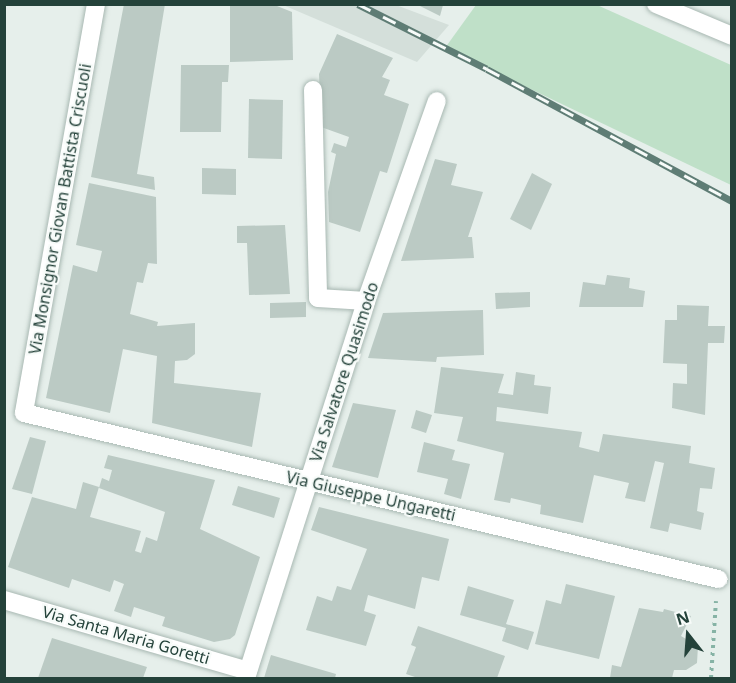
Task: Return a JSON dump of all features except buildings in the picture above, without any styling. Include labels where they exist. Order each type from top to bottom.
[{"type":"street","name":"Via Monsignor Giovan Battista Criscuoli","points":[[24,413],[96,4]]},
{"type":"street","points":[[656,4],[732,36]]},
{"type":"street","points":[[313,90],[318,298],[366,301]]},
{"type":"street","name":"Via Salvatore Quasimodo","points":[[247,675],[366,301],[436,101]]},
{"type":"street","name":"Via Giuseppe Ungaretti","points":[[24,413],[718,579]]},
{"type":"street","name":"Via Santa Maria Goretti","points":[[4,600],[247,675]]},
{"type":"path","points":[[711,678],[718,579]]},
{"type":"shaded area","points":[[283,5],[396,5],[449,25],[417,62]]},
{"type":"green space","points":[[476,5],[597,5],[731,65],[731,185],[445,48]]},
{"type":"railway","points":[[358,4],[487,69],[732,201]]}]
